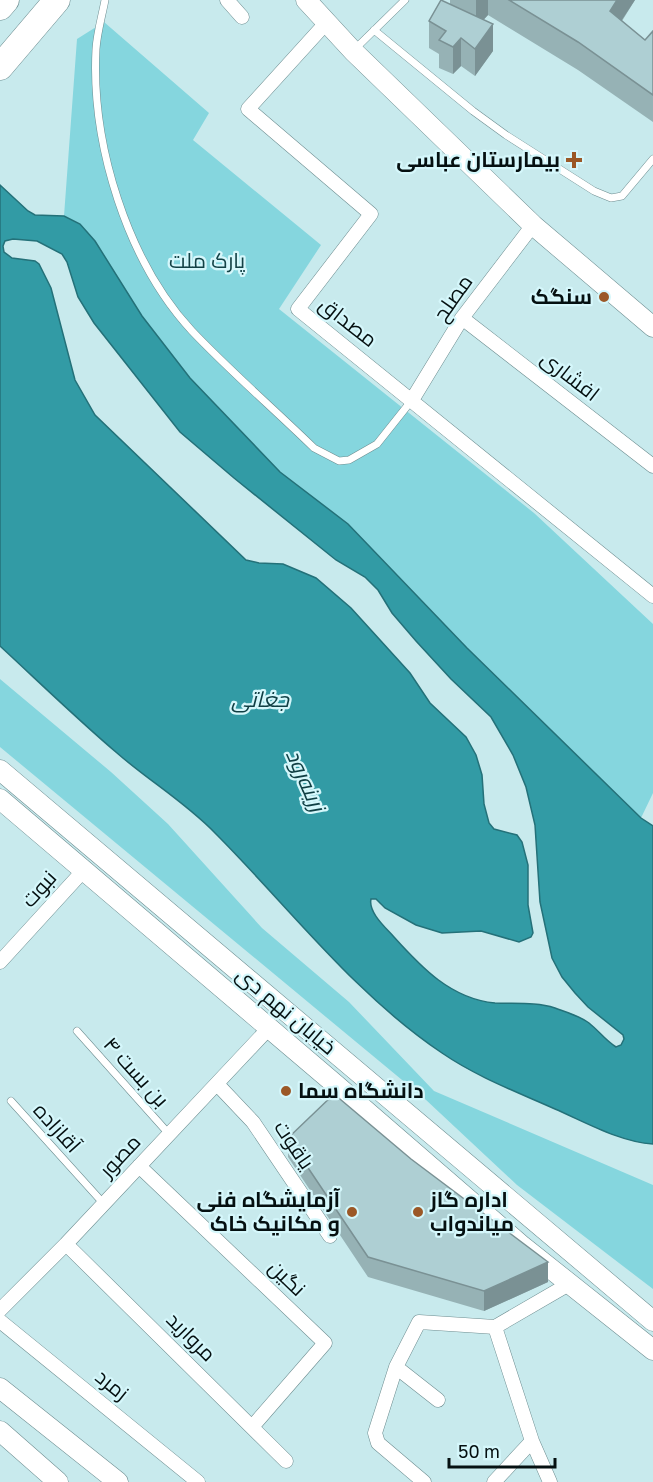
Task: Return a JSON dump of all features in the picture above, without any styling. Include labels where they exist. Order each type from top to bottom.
[{"type":"highway","points":[[0,7],[6,0]]},
{"type":"highway","points":[[0,67],[57,0]]},
{"type":"main road","points":[[306,0],[353,51],[533,225],[653,327]]},
{"type":"main road","name":"خیابان نهم دی","points":[[0,770],[653,1321]]},
{"type":"main road","name":"خیابان نهم دی","points":[[0,799],[521,1245],[653,1350]]},
{"type":"main road","points":[[269,1028],[285,1010]]},
{"type":"main road","points":[[0,1388],[118,1482]]},
{"type":"main road","points":[[0,1431],[58,1482]]},
{"type":"street","points":[[227,0],[242,17]]},
{"type":"street","name":"مصداق","points":[[326,23],[248,108],[371,214],[298,309],[653,596]]},
{"type":"street","name":"مصلح","points":[[412,400],[462,318],[533,225]]},
{"type":"street","name":"افشاری","points":[[462,318],[653,466]]},
{"type":"street","name":"نبوت","points":[[0,962],[84,870]]},
{"type":"street","name":"مصور","points":[[0,1310],[66,1244],[269,1028]]},
{"type":"street","name":"یاقوت","points":[[217,1084],[253,1122],[330,1236]]},
{"type":"street","name":"نگین","points":[[139,1166],[325,1343],[252,1427]]},
{"type":"street","name":"مروارید","points":[[66,1244],[286,1461]]},
{"type":"street","points":[[424,1482],[378,1443],[375,1433],[396,1367],[419,1322],[495,1327],[569,1284]]},
{"type":"street","name":"زمرد","points":[[0,1321],[198,1482]]},
{"type":"street","points":[[495,1327],[532,1441],[550,1482]]},
{"type":"street","points":[[396,1367],[438,1400]]},
{"type":"street","points":[[494,1482],[532,1441]]},
{"type":"lane","points":[[105,0],[96,47],[96,87],[108,167],[131,236],[156,285],[191,331],[314,448],[339,461],[349,460],[377,444],[412,400]]},
{"type":"lane","points":[[353,51],[405,0]]},
{"type":"lane","points":[[374,30],[473,111],[506,135],[594,191],[611,198],[622,196],[653,159]]},
{"type":"lane","name":"بن بست ۴","points":[[77,1031],[169,1134]]},
{"type":"lane","name":"آقازاده","points":[[11,1101],[104,1204]]},
{"type":"green space","name":"پارک ملت","points":[[104,22],[209,113],[193,140],[321,245],[279,309],[534,513],[653,624],[653,793],[641,818],[467,648],[348,524],[280,472],[190,378],[142,316],[80,224],[64,216],[77,39]]},
{"type":"green space","points":[[0,679],[111,772],[168,824],[262,928],[349,1002],[434,1091],[653,1185],[653,1289],[517,1185],[425,1099],[0,747]]},
{"type":"water","name":"جغاتی","points":[[0,185],[35,215],[64,216],[80,224],[95,241],[142,316],[190,378],[280,472],[348,524],[467,648],[641,818],[653,826],[653,1144],[628,1140],[603,1131],[497,1084],[455,1062],[410,1030],[323,949],[203,822],[102,740],[0,646]],"holes":[[[13,239],[37,241],[62,254],[67,262],[78,297],[94,323],[180,432],[336,560],[365,577],[378,590],[392,613],[416,641],[491,717],[513,755],[526,787],[535,825],[540,902],[552,958],[562,977],[575,993],[588,1007],[623,1035],[621,1045],[616,1047],[593,1026],[573,1014],[555,1008],[533,1004],[495,1003],[464,995],[426,970],[378,919],[372,909],[371,899],[376,899],[385,908],[416,925],[442,933],[481,931],[519,942],[531,937],[533,933],[528,905],[528,865],[522,842],[517,835],[494,829],[489,823],[484,804],[482,775],[476,755],[466,737],[430,703],[410,673],[351,608],[316,578],[283,564],[246,560],[95,415],[75,380],[51,288],[39,264],[35,261],[12,258],[4,252],[5,241]]]},
{"type":"building","points":[[441,0],[493,24],[475,49],[461,38],[453,47],[439,40],[446,31],[429,21]]},
{"type":"building","points":[[509,0],[617,0],[610,11],[645,40],[653,31],[653,95],[578,42]]},
{"type":"building","points":[[334,1094],[411,1159],[548,1262],[484,1291],[368,1257],[288,1138]]},
{"type":"place","name":"بیمارستان عباسی","points":[[574,160]]},
{"type":"place","name":"سنگک","points":[[604,297]]},
{"type":"place","name":"دانشگاه سما","points":[[286,1091]]},
{"type":"place","name":"آزمایشگاه فنی و مکانیک خاک","points":[[352,1212]]},
{"type":"place","name":"اداره گاز میاندواب","points":[[418,1212]]},
{"type":"water label","name":"زرینه‌رود","points":[[306,780]]}]
